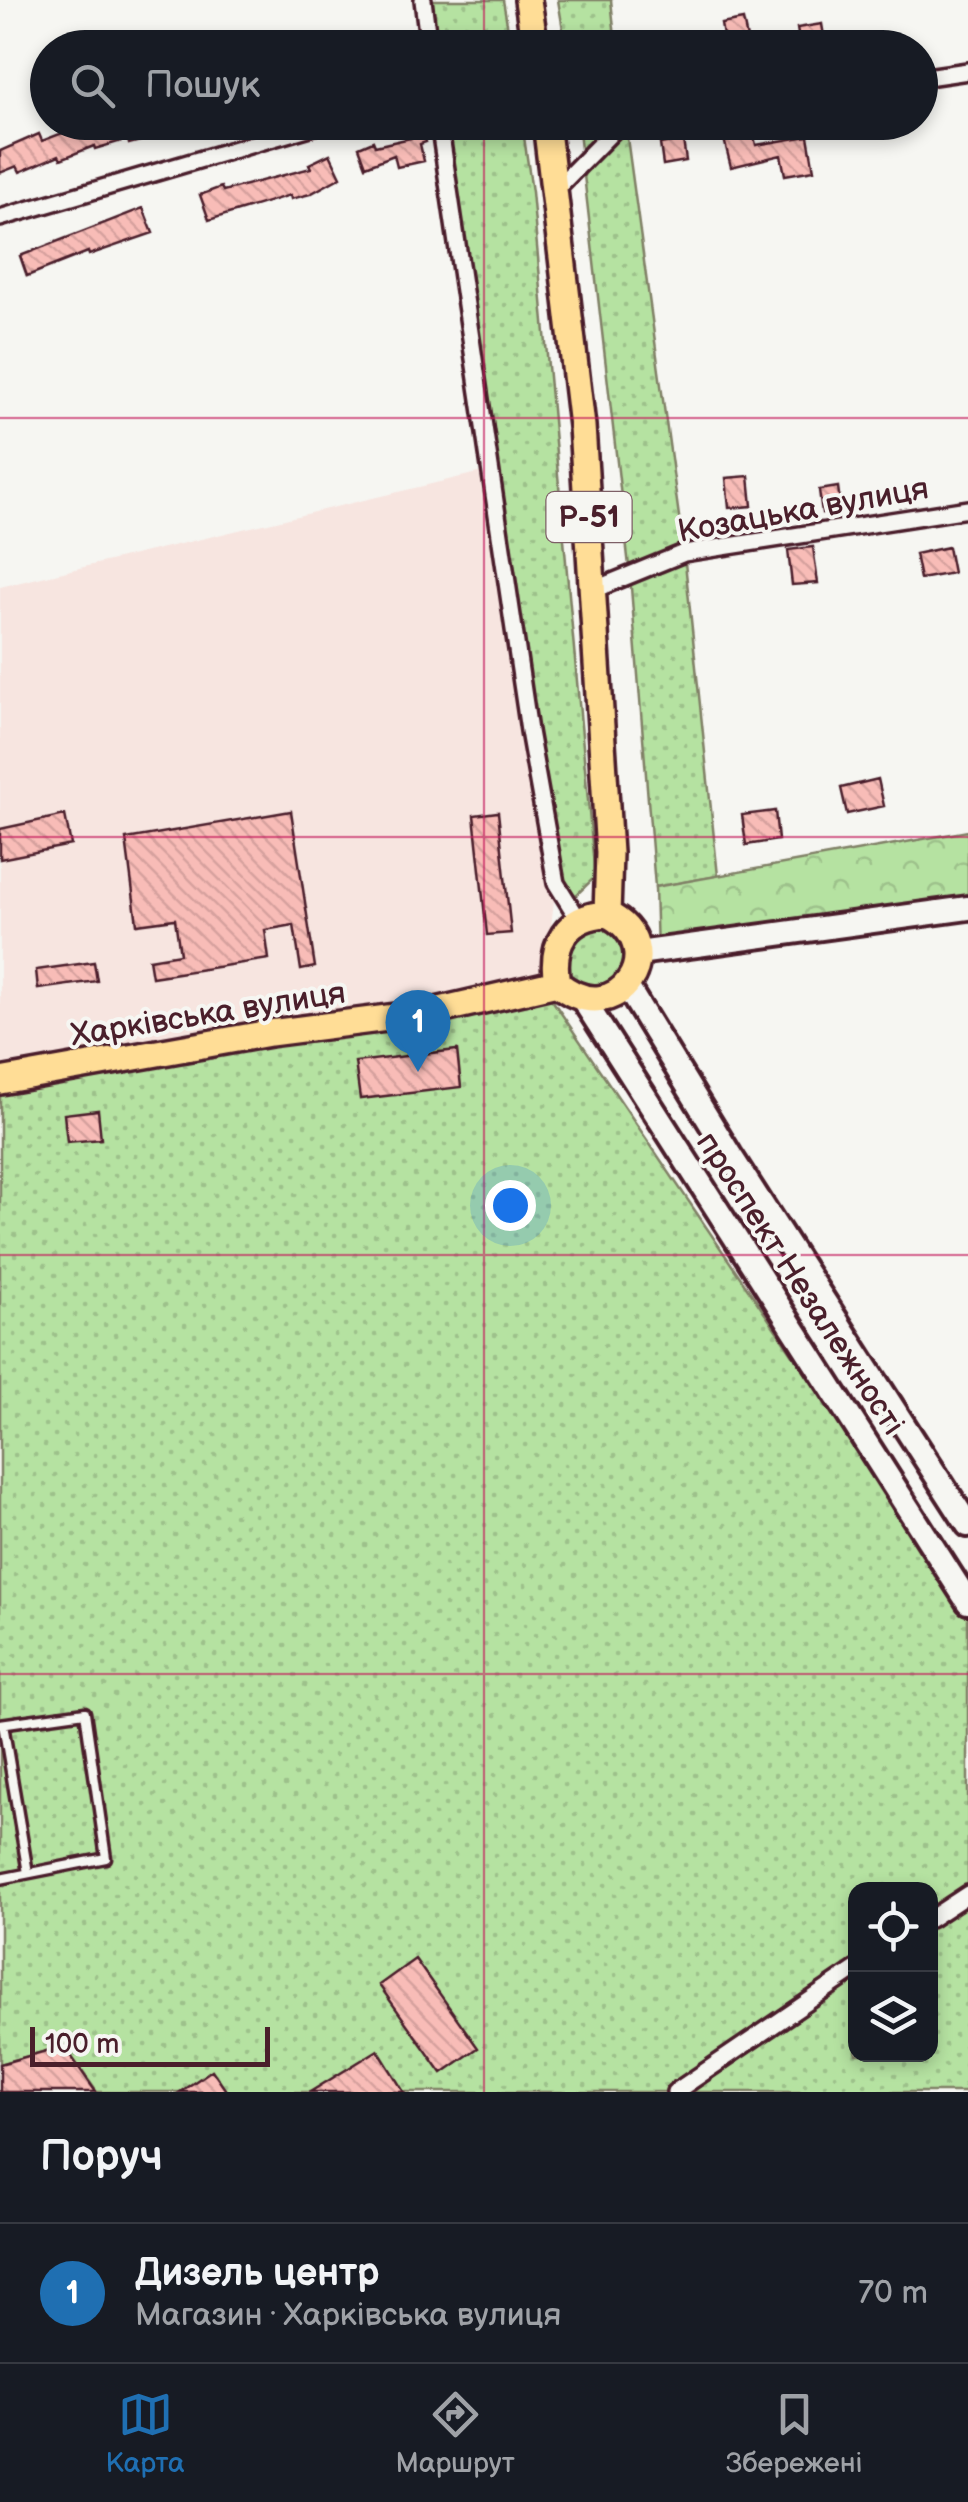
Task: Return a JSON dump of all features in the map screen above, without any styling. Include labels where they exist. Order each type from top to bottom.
[{"type":"main road","points":[[528,0],[532,30]]},
{"type":"main road","name":"Р-51","points":[[548,140],[582,426],[608,853],[607,914]]},
{"type":"main road","points":[[607,914],[620,920],[630,933],[638,953],[636,968],[626,986],[603,999],[590,1001],[569,993],[557,983],[554,963],[560,938],[579,920],[607,914]]},
{"type":"main road","name":"Харківська вулиця","points":[[0,1081],[270,1033],[427,1013],[557,983]]},
{"type":"street","points":[[423,0],[427,30]]},
{"type":"street","points":[[938,75],[968,71]]},
{"type":"street","points":[[0,218],[266,140]]},
{"type":"street","points":[[442,140],[529,731],[556,883],[579,920]]},
{"type":"street","points":[[555,190],[604,140]]},
{"type":"street","name":"Козацька вулиця","points":[[593,590],[684,553],[968,508]]},
{"type":"street","points":[[638,953],[968,908]]},
{"type":"street","name":"проспект Незалежності","points":[[626,986],[968,1525]]},
{"type":"street","name":"проспект Незалежності","points":[[582,998],[968,1602]]},
{"type":"street","points":[[938,1914],[968,1894]]},
{"type":"street","points":[[674,2092],[852,1972]]},
{"type":"lane","points":[[0,1879],[106,1858],[85,1712],[2,1724],[28,1873]]},
{"type":"shaded area","points":[[490,470],[556,883],[544,988],[0,1081],[0,587]]},
{"type":"green space","points":[[423,0],[503,0],[508,30],[427,30]]},
{"type":"green space","points":[[558,0],[611,0],[614,30],[563,30]]},
{"type":"green space","points":[[442,140],[524,140],[595,877],[568,903],[556,883]]},
{"type":"green space","points":[[580,140],[627,140],[684,553],[718,876],[655,887],[630,575]]},
{"type":"green space","points":[[968,831],[968,908],[657,951],[655,887]]},
{"type":"green space","points":[[607,914],[637,968],[590,1001],[554,963],[555,951]]},
{"type":"green space","points":[[544,988],[968,1613],[968,2092],[97,2092],[64,2046],[0,2064],[0,1081]]},
{"type":"building","points":[[743,20],[745,30],[722,30],[721,24]]},
{"type":"building","points":[[822,24],[823,30],[797,30]]},
{"type":"building","points":[[30,138],[125,140],[95,149],[94,146],[61,159],[59,155],[20,172],[17,166],[0,173],[0,151]]},
{"type":"building","points":[[425,140],[420,144],[424,161],[397,167],[394,155],[366,166],[359,147],[373,141],[375,146]]},
{"type":"building","points":[[683,140],[686,161],[663,165],[660,144]]},
{"type":"building","points":[[724,140],[755,140],[756,145],[809,140],[814,170],[785,175],[781,155],[731,167]]},
{"type":"building","points":[[330,154],[341,177],[310,194],[291,199],[290,195],[209,220],[200,195],[311,168],[309,164]]},
{"type":"building","points":[[143,208],[153,233],[89,255],[88,252],[27,276],[20,256]]},
{"type":"building","points":[[749,476],[752,506],[729,508],[726,478]]},
{"type":"building","points":[[838,487],[841,510],[822,513],[819,490]]},
{"type":"building","points":[[813,547],[818,583],[792,585],[788,550]]},
{"type":"building","points":[[948,547],[953,573],[920,579],[915,554]]},
{"type":"building","points":[[878,779],[884,806],[847,814],[841,788]]},
{"type":"building","points":[[291,811],[315,967],[301,970],[294,925],[265,930],[269,959],[152,977],[149,959],[180,954],[175,919],[137,924],[126,839]]},
{"type":"building","points":[[775,811],[778,840],[746,845],[742,815]]},
{"type":"building","points":[[498,812],[511,933],[487,935],[474,815]]},
{"type":"building","points":[[65,815],[71,845],[0,859],[0,829]]},
{"type":"building","points":[[94,962],[97,981],[38,989],[36,970]]},
{"type":"building","points":[[457,1050],[461,1087],[360,1099],[355,1062]]},
{"type":"building","points":[[98,1110],[101,1139],[67,1142],[64,1114]]},
{"type":"building","points":[[415,1959],[478,2048],[442,2073],[379,1985]]},
{"type":"building","points":[[64,2046],[96,2092],[0,2092],[0,2064]]},
{"type":"building","points":[[378,2050],[404,2092],[310,2092]]},
{"type":"building","points":[[212,2070],[227,2092],[180,2092]]},
{"type":"place","name":"Дизель центр","points":[[418,1072]]}]
